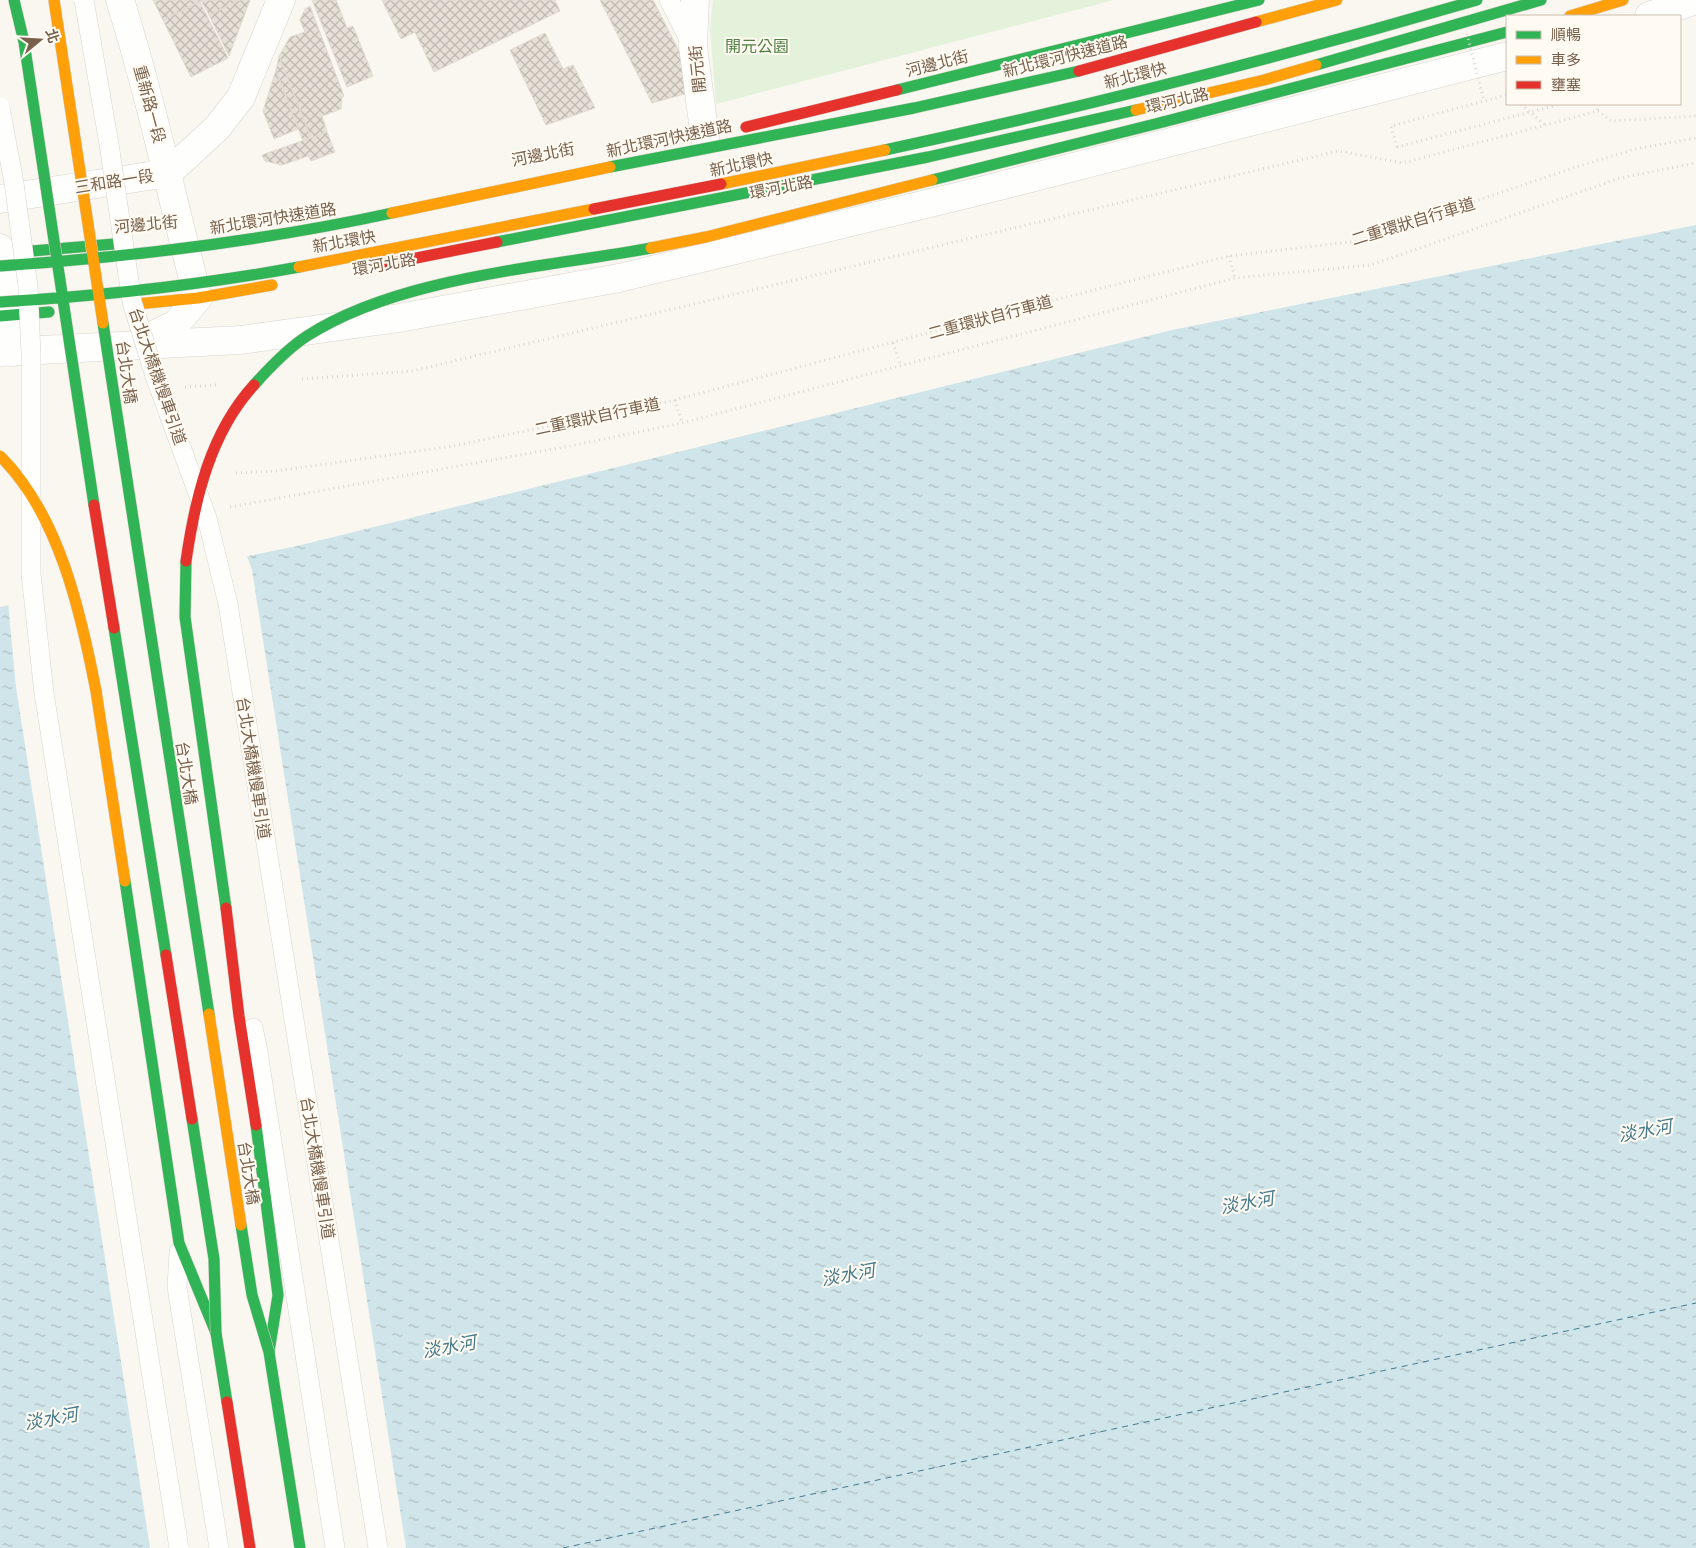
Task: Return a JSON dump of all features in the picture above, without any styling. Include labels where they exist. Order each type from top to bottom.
[{"type":"main road","points":[[14,0],[24,42],[84,441],[214,1259],[216,1333],[250,1548]]},
{"type":"main road","name":"台北大橋","points":[[54,0],[252,1295],[269,1352],[300,1548]]},
{"type":"main road","name":"河邊北街","points":[[0,255],[182,238],[276,224],[721,134],[1259,0]]},
{"type":"main road","name":"新北環河快速道路","points":[[0,255],[77,260],[191,247],[330,226],[703,147],[914,108],[1082,70],[1337,0]]},
{"type":"main road","name":"新北環快","points":[[3,311],[84,297],[203,282],[340,259],[936,140],[1369,33],[1477,0]]},
{"type":"main road","name":"環河北路","points":[[373,266],[889,165],[1022,136],[1264,80],[1541,0]]},
{"type":"main road","points":[[1573,15],[1623,0]]},
{"type":"main road","points":[[269,1352],[278,1296],[234,961],[185,617],[186,561],[190,525],[200,480],[214,446],[233,413],[260,376],[300,341],[341,318],[401,295],[459,281],[687,241],[1163,122],[1506,32]]},
{"type":"main road","points":[[3,311],[84,309],[198,298],[286,282]]},
{"type":"main road","points":[[0,456],[11,466],[44,517],[66,563],[83,621],[179,1243],[216,1333]]},
{"type":"street","name":"重新路一段","points":[[120,0],[136,48],[198,298]]},
{"type":"street","name":"三和路一段","points":[[0,199],[168,173],[217,128],[241,98],[281,0]]},
{"type":"street","name":"開元街","points":[[695,0],[693,46],[721,134]]},
{"type":"street","points":[[1653,15],[1696,0]]},
{"type":"street","points":[[0,255],[7,352],[242,340],[399,318],[619,278],[986,190],[1506,56]]},
{"type":"street","points":[[132,346],[176,324],[198,298]]},
{"type":"lane","name":"台北大橋機慢車引道","points":[[84,0],[109,144],[132,302],[155,376],[207,518],[228,604],[378,1548]]},
{"type":"lane","points":[[669,0],[693,46]]},
{"type":"lane","points":[[0,108],[14,183],[28,287],[31,354],[32,574],[44,693],[179,1548]]},
{"type":"lane","points":[[234,961],[258,1046],[335,1548]]},
{"type":"lane","points":[[179,1243],[177,1287],[219,1548]]},
{"type":"path","points":[[1466,28],[1484,101],[1506,95]]},
{"type":"path","points":[[1506,95],[1391,126],[1397,147],[1557,105]]},
{"type":"path","points":[[1522,105],[1545,125]]},
{"type":"path","points":[[1596,105],[1598,111],[1611,121],[1696,116]]},
{"type":"path","points":[[294,379],[412,371],[1338,151],[1403,163],[1598,111]]},
{"type":"path","name":"二重環狀自行車道","points":[[276,471],[453,446],[675,400],[1229,256],[1358,241],[1570,168],[1635,150],[1696,138]]},
{"type":"path","points":[[226,507],[235,507],[570,446],[682,423],[1235,278],[1371,265],[1620,178],[1696,163]]},
{"type":"path","points":[[1229,256],[1235,278]]},
{"type":"path","points":[[893,343],[901,366]]},
{"type":"path","points":[[176,388],[225,384]]},
{"type":"path","points":[[675,400],[682,423]]},
{"type":"green space","name":"開元公園","points":[[713,0],[1114,0],[716,104],[710,30]]},
{"type":"water","name":"淡水河","points":[[1696,225],[1696,1548],[0,1548],[0,607],[297,546],[1172,330]]},
{"type":"pier","points":[[246,553],[252,570],[406,1548],[150,1548],[16,687],[8,603]]},
{"type":"building","points":[[153,0],[201,0],[201,1],[163,20]]},
{"type":"building","points":[[201,0],[240,0],[209,15]]},
{"type":"building","points":[[240,0],[250,0],[229,56],[209,15]]},
{"type":"building","points":[[312,0],[336,0],[347,28],[353,26],[373,76],[347,87]]},
{"type":"building","points":[[382,0],[555,0],[560,11],[434,72],[415,32],[401,39]]},
{"type":"building","points":[[600,0],[653,0],[682,57],[688,93],[652,103]]},
{"type":"building","points":[[200,2],[228,58],[191,77],[163,20]]},
{"type":"building","points":[[310,6],[344,96],[342,97],[341,109],[322,116],[327,132],[311,138],[279,56],[290,37],[305,32],[300,20],[305,9]]},
{"type":"building","points":[[545,33],[563,69],[573,65],[595,108],[546,125],[510,50]]},
{"type":"building","points":[[279,56],[311,138],[303,141],[276,70]]},
{"type":"building","points":[[276,70],[298,129],[274,139],[263,111]]},
{"type":"building","points":[[327,132],[335,152],[311,161],[308,156],[282,165],[265,161],[262,155]]},
{"type":"ferry route","points":[[563,1548],[1696,1303]]},
{"type":"traffic: fast","points":[[14,0],[24,42],[94,505]]},
{"type":"traffic: fast","points":[[897,90],[1259,0]]},
{"type":"traffic: fast","points":[[885,150],[1183,80],[1477,0]]},
{"type":"traffic: fast","points":[[1316,65],[1541,0]]},
{"type":"traffic: fast","points":[[1163,122],[1506,32]]},
{"type":"traffic: fast","points":[[610,167],[914,108],[1079,71]]},
{"type":"traffic: fast","points":[[497,242],[928,157],[1136,110]]},
{"type":"traffic: fast","points":[[932,180],[1163,122]]},
{"type":"traffic: fast","points":[[0,266],[197,247],[295,232],[392,213]]},
{"type":"traffic: fast","points":[[32,251],[114,244]]},
{"type":"traffic: fast","points":[[254,385],[279,359],[307,336],[344,316],[385,300],[428,287],[474,277],[651,248]]},
{"type":"traffic: fast","points":[[0,302],[150,289],[299,267]]},
{"type":"traffic: fast","points":[[0,316],[49,312]]},
{"type":"traffic: fast","points":[[103,323],[209,1014]]},
{"type":"traffic: fast","points":[[186,561],[185,617],[226,908]]},
{"type":"traffic: fast","points":[[114,628],[166,955]]},
{"type":"traffic: fast","points":[[125,881],[179,1243],[216,1333],[227,1402]]},
{"type":"traffic: fast","points":[[192,1119],[214,1259],[216,1333]]},
{"type":"traffic: fast","points":[[256,1125],[278,1295],[269,1352],[300,1548]]},
{"type":"traffic: fast","points":[[241,1225],[252,1295],[269,1352]]},
{"type":"traffic: slow","points":[[54,0],[103,323]]},
{"type":"traffic: slow","points":[[1256,22],[1337,0]]},
{"type":"traffic: slow","points":[[1573,15],[1623,0]]},
{"type":"traffic: slow","points":[[1136,110],[1264,80],[1316,65]]},
{"type":"traffic: slow","points":[[721,184],[885,150]]},
{"type":"traffic: slow","points":[[392,213],[610,167]]},
{"type":"traffic: slow","points":[[651,248],[706,237],[932,180]]},
{"type":"traffic: slow","points":[[299,267],[594,209]]},
{"type":"traffic: slow","points":[[137,304],[198,298],[272,285]]},
{"type":"traffic: slow","points":[[0,456],[38,506],[52,535],[75,598],[96,691]]},
{"type":"traffic: slow","points":[[96,691],[125,881]]},
{"type":"traffic: slow","points":[[209,1014],[241,1225]]},
{"type":"traffic: jam","points":[[1079,71],[1256,22]]},
{"type":"traffic: jam","points":[[746,127],[897,90]]},
{"type":"traffic: jam","points":[[594,209],[721,184]]},
{"type":"traffic: jam","points":[[386,264],[497,242]]},
{"type":"traffic: jam","points":[[186,561],[194,514],[207,468],[226,424],[254,385]]},
{"type":"traffic: jam","points":[[94,505],[114,628]]},
{"type":"traffic: jam","points":[[226,908],[239,1016],[256,1125]]},
{"type":"traffic: jam","points":[[166,955],[192,1119]]},
{"type":"traffic: jam","points":[[227,1402],[250,1548]]}]
